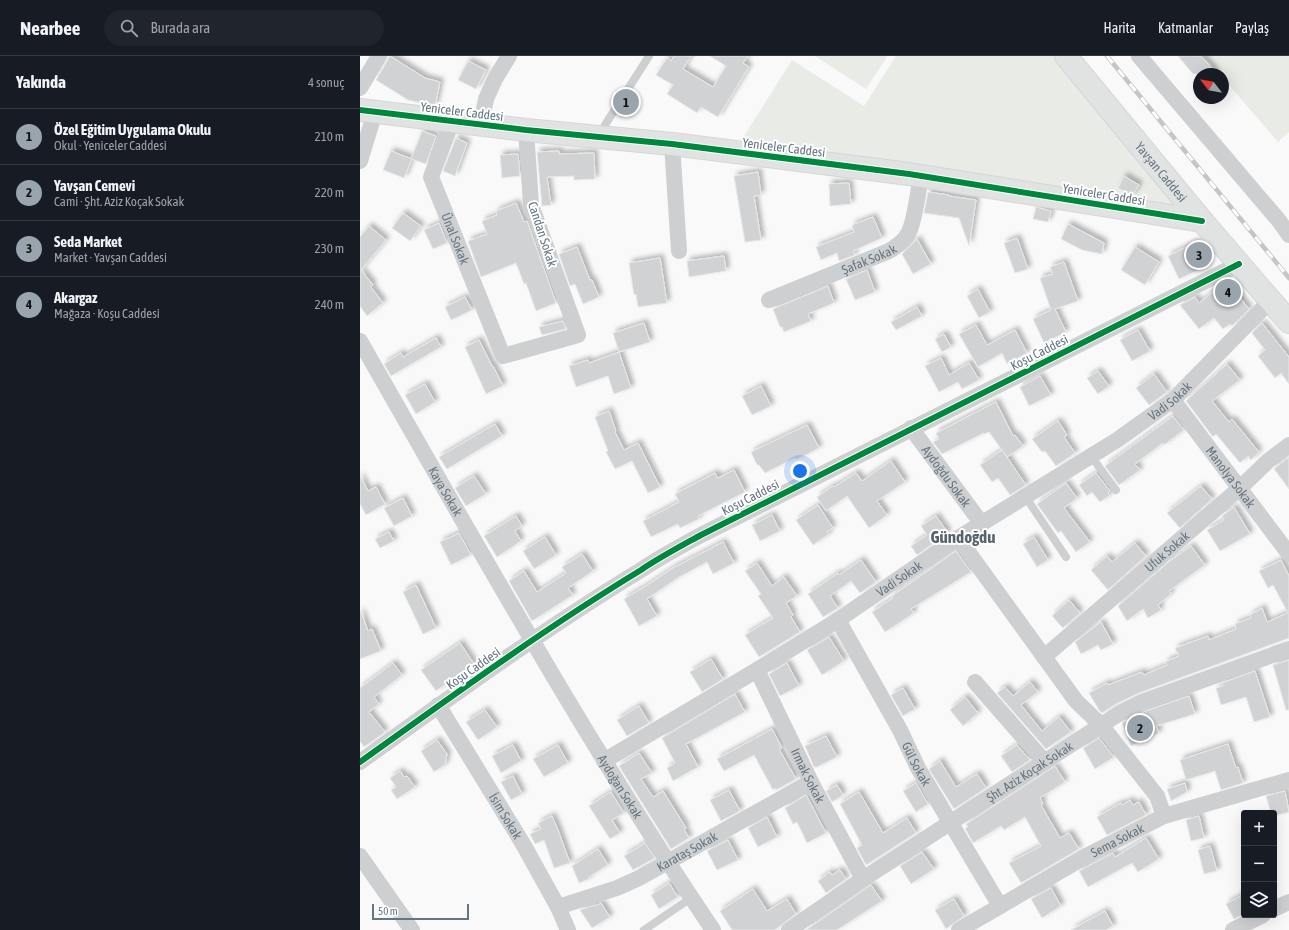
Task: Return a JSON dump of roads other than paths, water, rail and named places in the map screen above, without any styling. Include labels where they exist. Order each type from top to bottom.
[{"type":"street","points":[[360,88],[379,56]]},
{"type":"street","points":[[482,124],[486,99],[495,79],[509,56]]},
{"type":"street","name":"Yavşan Caddesi","points":[[1066,56],[1202,221],[1289,322]]},
{"type":"street","points":[[1139,56],[1285,218],[1289,235]]},
{"type":"street","points":[[360,161],[367,111]]},
{"type":"street","name":"Yeniceler Caddesi","points":[[367,111],[526,130],[672,144],[921,176],[1202,221]]},
{"type":"street","name":"Ünal Sokak","points":[[452,121],[431,177],[503,356],[578,335]]},
{"type":"street","name":"Candan Sokak","points":[[526,130],[531,205],[578,335]]},
{"type":"street","points":[[672,144],[679,251]]},
{"type":"street","name":"Şafak Sokak","points":[[769,300],[889,251],[897,246],[906,237],[911,228],[921,176]]},
{"type":"street","name":"Koşu Caddesi","points":[[361,761],[577,610],[641,569],[701,535],[1239,264]]},
{"type":"street","name":"Vadi Sokak","points":[[604,761],[838,620],[958,538],[1117,440],[1173,400],[1270,300]]},
{"type":"street","name":"Kaya Sokak","points":[[360,342],[532,641]]},
{"type":"street","name":"Manolya Sokak","points":[[1173,400],[1289,554]]},
{"type":"street","name":"Aydoğdu Sokak","points":[[911,428],[982,524]]},
{"type":"street","name":"Ufuk Sokak","points":[[1044,657],[1240,488],[1268,461],[1289,445]]},
{"type":"street","points":[[958,538],[1076,701],[1101,725],[1157,796],[1164,816]]},
{"type":"street","name":"Gül Sokak","points":[[838,620],[900,730],[918,768],[1000,906]]},
{"type":"street","name":"Aydoğan Sokak","points":[[532,641],[604,761],[668,863],[713,930]]},
{"type":"street","name":"Şht. Aziz Koçak Sokak","points":[[789,930],[863,879],[1120,713],[1142,702],[1289,649]]},
{"type":"street","name":"Irmak Sokak","points":[[757,670],[811,782],[863,879]]},
{"type":"street","points":[[975,682],[1044,761]]},
{"type":"street","name":"İsim Sokak","points":[[438,706],[523,844],[558,907],[568,930]]},
{"type":"street","name":"Sema Sokak","points":[[959,930],[1088,855],[1164,816],[1289,780]]},
{"type":"street","name":"Karataş Sokak","points":[[558,907],[617,888],[668,863],[811,782]]},
{"type":"street","points":[[360,856],[412,930]]},
{"type":"street","points":[[1277,908],[1289,902]]},
{"type":"street","points":[[1233,930],[1257,918]]},
{"type":"lane","points":[[604,137],[605,125],[649,56]]},
{"type":"lane","points":[[1091,456],[1116,490]]},
{"type":"lane","points":[[1025,496],[1066,558]]},
{"type":"lane","points":[[644,930],[691,898]]},
{"type":"railway","points":[[1107,56],[1289,278]]},
{"type":"place","name":"Özel Eğitim Uygulama Okulu","points":[[626,102]]},
{"type":"place","name":"Seda Market","points":[[1199,255]]},
{"type":"place","name":"Akargaz","points":[[1228,292]]},
{"type":"place","name":"Yavşan Cemevi","points":[[1140,728]]},
{"type":"district","name":"Gündoğdu","points":[[963,537]]}]
